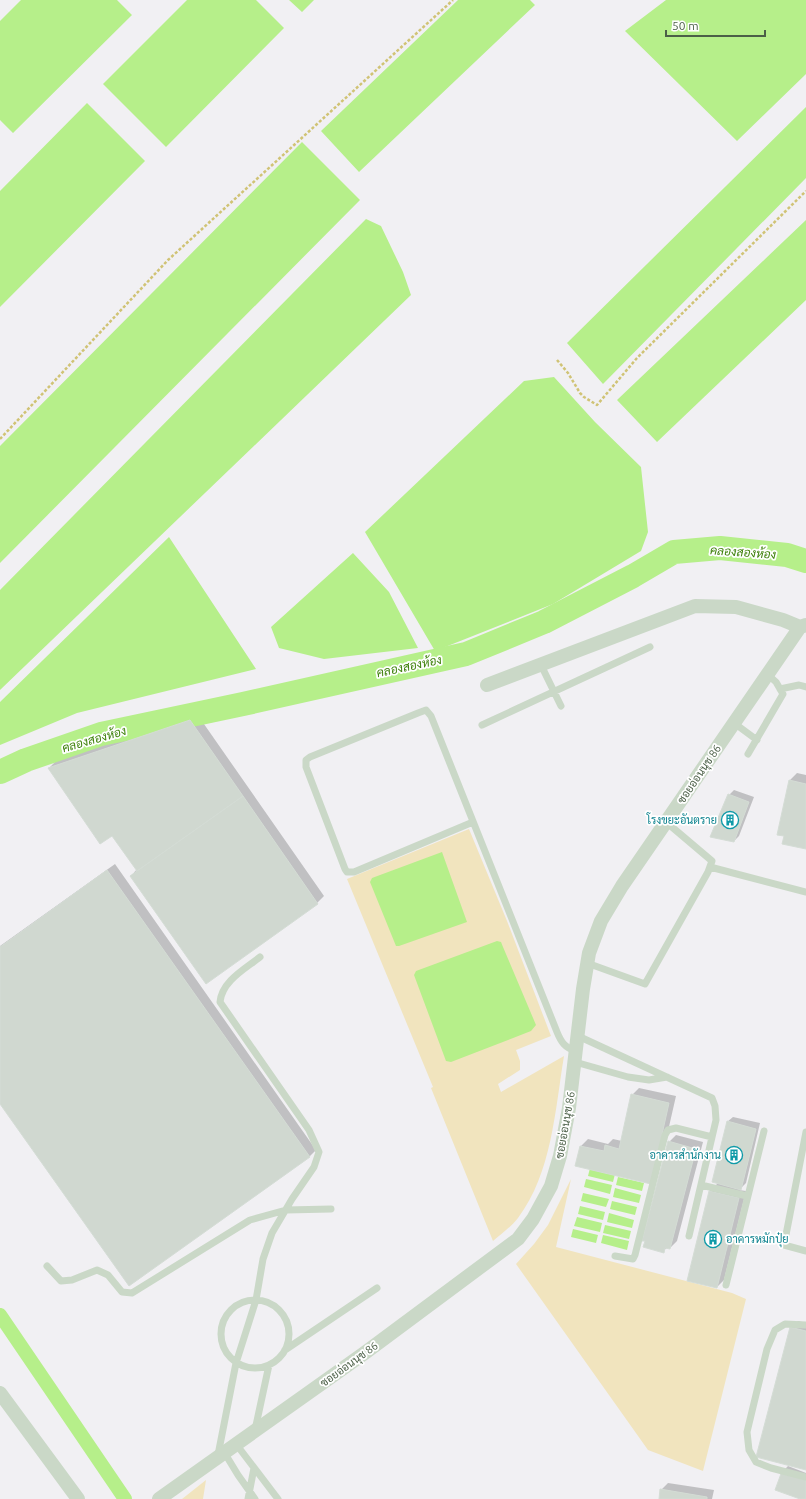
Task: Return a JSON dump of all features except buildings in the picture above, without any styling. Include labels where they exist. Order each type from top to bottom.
[{"type":"street","points":[[487,685],[695,606],[736,607],[803,626]]},
{"type":"street","name":"ซอยอ่อนนุช 86","points":[[160,1498],[366,1352],[518,1239],[533,1219],[551,1186],[560,1156],[569,1108],[587,963],[589,953],[601,921],[622,886],[767,674],[803,626]]},
{"type":"street","points":[[0,1393],[78,1499]]},
{"type":"lane","points":[[482,725],[650,647]]},
{"type":"lane","points":[[541,665],[561,706]]},
{"type":"lane","points":[[748,754],[783,694],[776,682],[767,674]]},
{"type":"lane","points":[[780,689],[799,685],[806,687]]},
{"type":"lane","points":[[473,822],[354,872],[347,872],[306,767],[306,760],[310,757],[426,710],[431,716],[561,1042],[575,1057],[628,1077],[649,1080],[667,1077]]},
{"type":"lane","points":[[734,723],[757,740]]},
{"type":"lane","points":[[587,963],[646,984],[712,861],[666,822]]},
{"type":"lane","points":[[710,867],[806,892]]},
{"type":"lane","points":[[255,1499],[226,1451],[236,1363],[256,1300],[263,1259],[272,1232],[314,1167],[319,1152],[309,1130],[220,1002],[221,995],[229,981],[260,957]]},
{"type":"lane","points":[[578,1036],[712,1098],[715,1106],[716,1120],[689,1236]]},
{"type":"lane","points":[[615,1256],[633,1259],[635,1255],[665,1135],[668,1130],[676,1128],[712,1137]]},
{"type":"lane","points":[[726,1285],[764,1131]]},
{"type":"lane","points":[[806,1132],[784,1245],[806,1251]]},
{"type":"lane","points":[[701,1185],[748,1196]]},
{"type":"lane","points":[[47,1266],[60,1281],[72,1280],[97,1270],[108,1274],[122,1292],[132,1293],[250,1220],[286,1210],[331,1209]]},
{"type":"lane","points":[[285,1350],[377,1288]]},
{"type":"lane","points":[[256,1300],[272,1305],[284,1316],[288,1327],[289,1339],[285,1350],[278,1359],[269,1365],[258,1369],[247,1368],[236,1363],[228,1355],[223,1345],[221,1335],[223,1324],[228,1314],[236,1306],[256,1300]]},
{"type":"lane","points":[[806,1325],[785,1324],[775,1330],[767,1349],[747,1432],[750,1450],[756,1462],[771,1468],[806,1477]]},
{"type":"lane","points":[[254,1432],[269,1365]]},
{"type":"lane","points":[[226,1451],[254,1468],[278,1499]]},
{"type":"lane","points":[[248,1499],[254,1468]]},
{"type":"path","points":[[0,439],[168,260],[453,0]]},
{"type":"path","points":[[557,360],[568,373],[580,393],[597,405],[637,358],[806,191]]},
{"type":"shaded area","points":[[21,0],[117,0],[132,15],[13,133],[0,120],[0,21]]},
{"type":"shaded area","points":[[187,0],[256,0],[284,28],[166,147],[103,84]]},
{"type":"shaded area","points":[[289,0],[314,0],[302,12]]},
{"type":"shaded area","points":[[458,0],[530,0],[535,5],[359,172],[321,131]]},
{"type":"shaded area","points":[[666,0],[806,0],[806,74],[737,141],[625,31]]},
{"type":"shaded area","points":[[87,103],[145,161],[0,307],[0,191]]},
{"type":"shaded area","points":[[806,107],[806,178],[603,384],[567,343]]},
{"type":"shaded area","points":[[302,142],[360,200],[0,563],[0,446]]},
{"type":"shaded area","points":[[366,219],[381,226],[403,272],[411,295],[0,690],[0,590]]},
{"type":"shaded area","points":[[806,220],[806,300],[657,442],[617,400]]},
{"type":"shaded area","points":[[554,377],[595,422],[641,467],[648,532],[641,551],[553,604],[435,651],[365,532],[524,381]]},
{"type":"shaded area","points":[[169,537],[256,669],[77,713],[0,745],[0,702]]},
{"type":"shaded area","points":[[353,553],[389,592],[418,648],[324,659],[279,648],[271,627]]},
{"type":"shaded area","points":[[469,829],[507,921],[551,1036],[516,1050],[520,1061],[520,1070],[498,1084],[501,1092],[564,1056],[550,1140],[538,1181],[518,1218],[493,1241],[431,1088],[433,1087],[347,879]]},
{"type":"shaded area","points":[[442,852],[467,922],[396,946],[370,882],[372,878]]},
{"type":"shaded area","points":[[497,941],[501,942],[536,1025],[531,1031],[451,1062],[446,1061],[414,975],[416,971]]},
{"type":"shaded area","points":[[590,1168],[615,1174],[613,1182],[588,1176]]},
{"type":"shaded area","points":[[618,1177],[644,1183],[642,1191],[616,1185]]},
{"type":"shaded area","points":[[571,1179],[556,1247],[732,1293],[746,1299],[703,1471],[648,1450],[516,1264],[534,1244],[548,1225]]},
{"type":"shaded area","points":[[586,1179],[612,1185],[610,1194],[584,1187]]},
{"type":"shaded area","points":[[615,1188],[641,1195],[639,1203],[613,1197]]},
{"type":"shaded area","points":[[583,1193],[609,1199],[606,1207],[581,1201]]},
{"type":"shaded area","points":[[612,1201],[637,1207],[635,1215],[610,1209]]},
{"type":"shaded area","points":[[580,1206],[605,1212],[603,1220],[578,1214]]},
{"type":"shaded area","points":[[609,1213],[634,1220],[632,1228],[607,1222]]},
{"type":"shaded area","points":[[577,1217],[602,1223],[600,1232],[574,1226]]},
{"type":"shaded area","points":[[605,1225],[631,1231],[629,1239],[603,1233]]},
{"type":"shaded area","points":[[573,1229],[598,1235],[596,1243],[571,1237]]},
{"type":"shaded area","points":[[603,1235],[629,1241],[627,1250],[601,1243]]},
{"type":"shaded area","points":[[206,1480],[203,1499],[182,1499]]},
{"type":"waterway","name":"คลองสองห้อง","points":[[0,772],[26,760],[101,734],[466,654],[544,622],[633,576],[674,552],[720,548],[787,555],[806,561]]},
{"type":"waterway","points":[[0,1315],[125,1499]]},
{"type":"place","name":"โรงขยะอันตราย","points":[[730,820]]},
{"type":"place","name":"อาคารสำนักงาน","points":[[734,1155]]},
{"type":"place","name":"อาคารหมักปุ๋ย","points":[[713,1239]]}]
